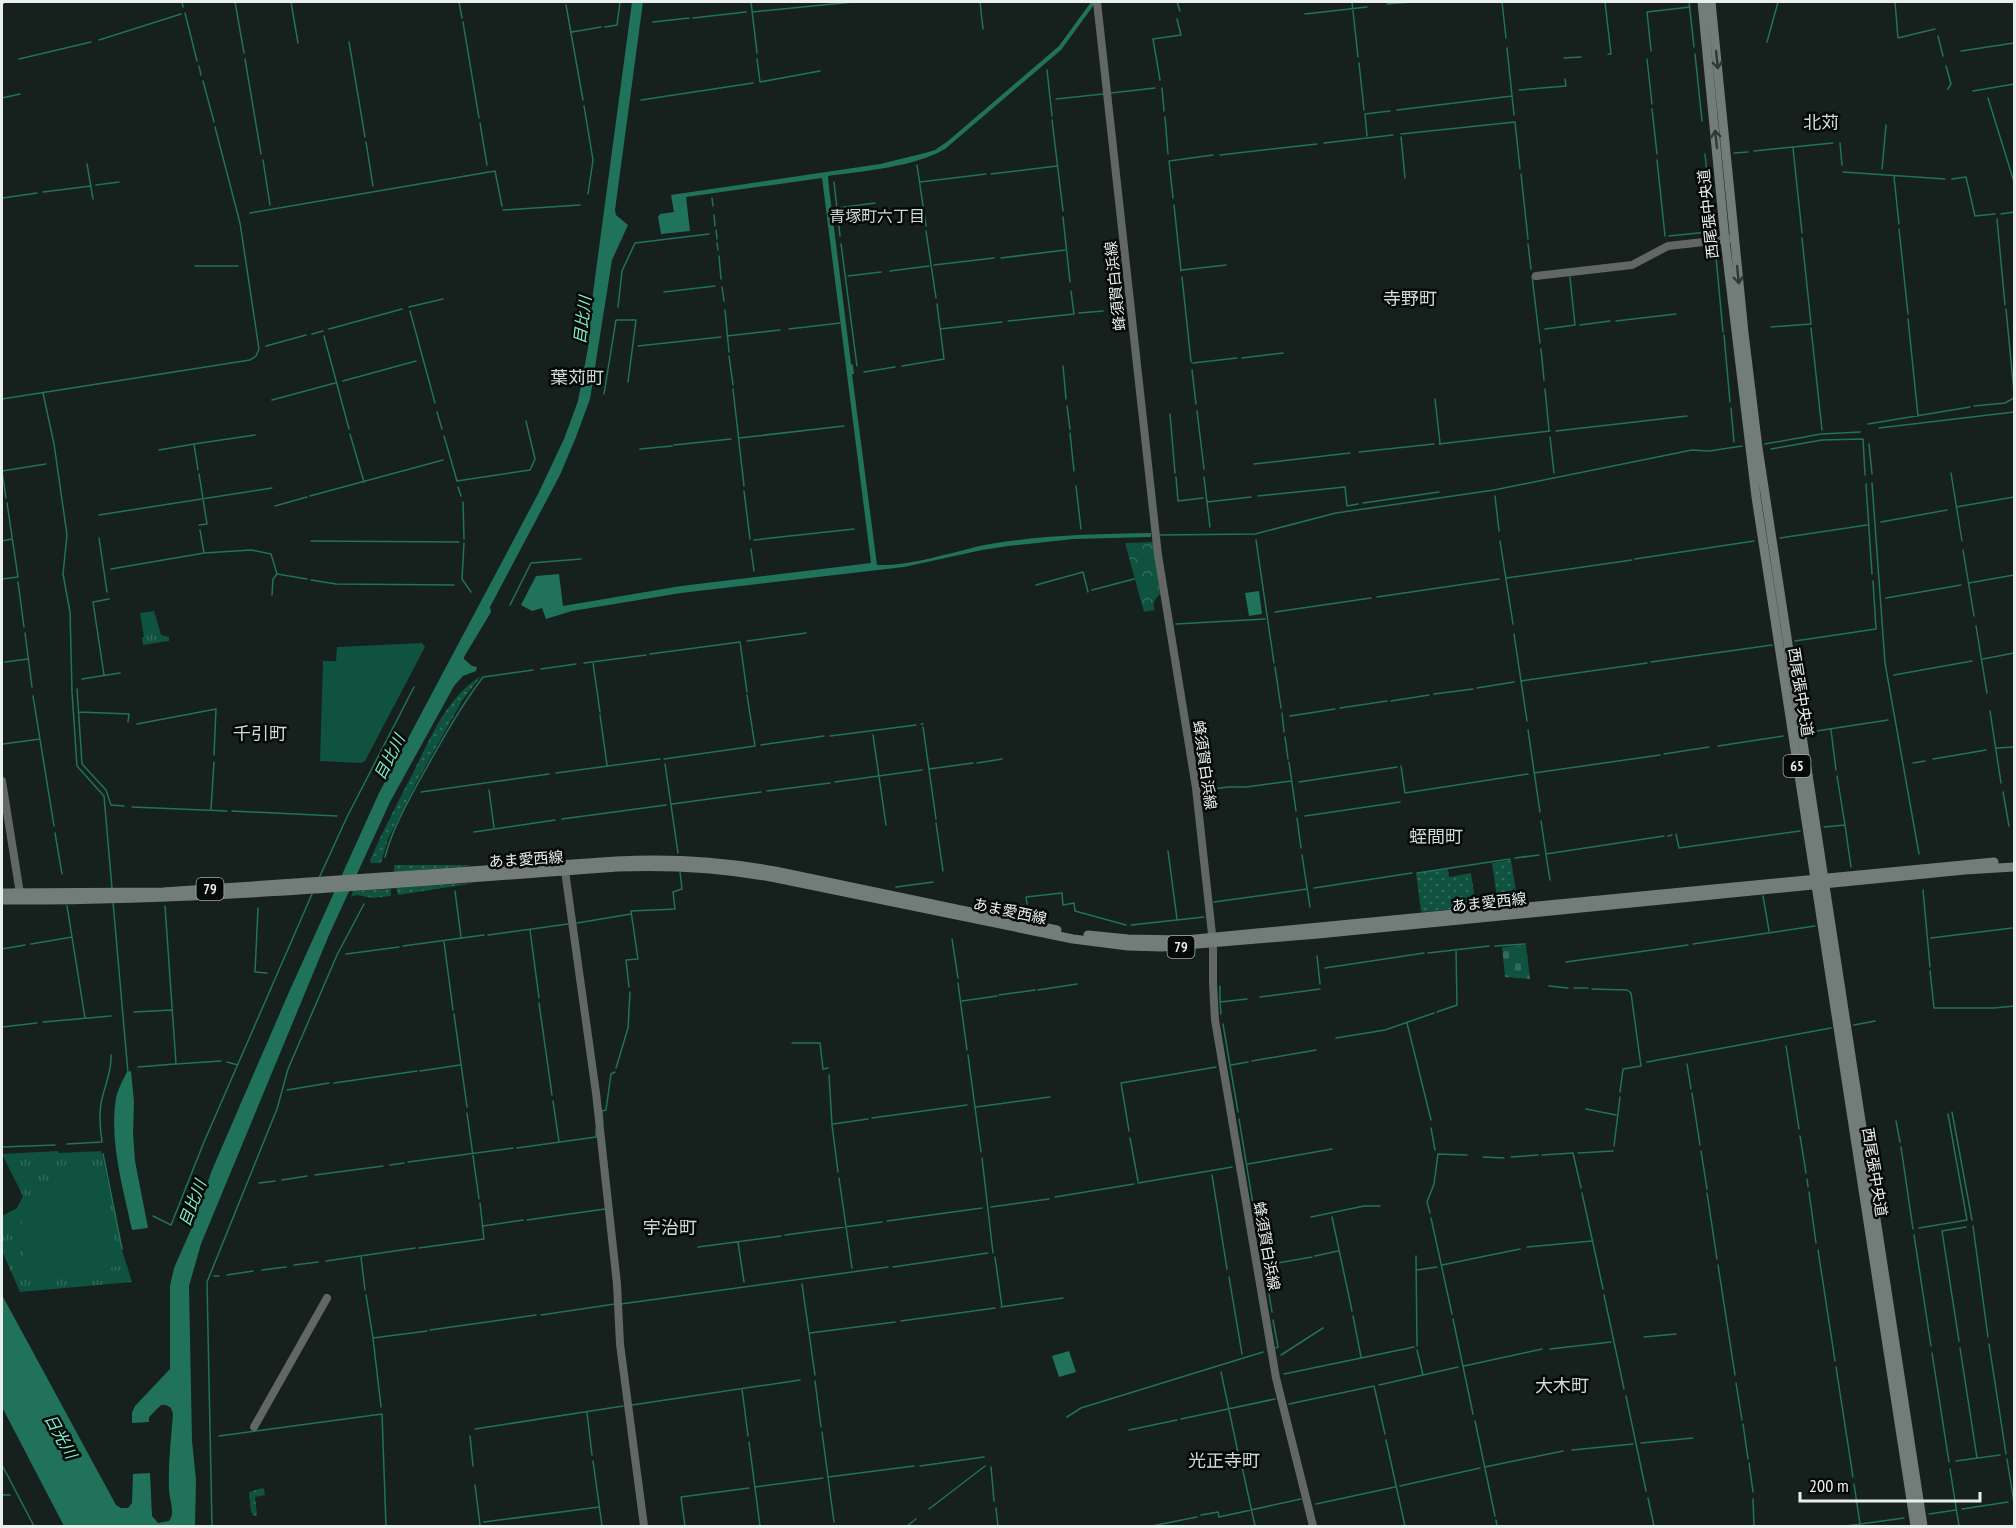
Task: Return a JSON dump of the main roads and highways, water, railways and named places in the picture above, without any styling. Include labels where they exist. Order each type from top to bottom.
[{"type":"main road","name":"蜂須賀白浜線","points":[[1097,2],[1156,536],[1166,612],[1190,745],[1213,940],[1215,1020],[1270,1347],[1280,1398],[1313,1527]]},
{"type":"main road","name":"西尾張中央道","points":[[1702,2],[1730,239],[1755,486],[1923,1527]]},
{"type":"main road","name":"西尾張中央道","points":[[1711,2],[1730,239]]},
{"type":"main road","points":[[1536,276],[1632,265],[1668,246],[1730,239]]},
{"type":"main road","points":[[2,781],[20,897]]},
{"type":"main road","name":"あま愛西線","points":[[358,883],[649,859],[703,861],[775,871],[1069,932],[1150,940],[1213,940]]},
{"type":"main road","name":"あま愛西線","points":[[2,900],[20,897],[208,897],[301,886],[661,865],[733,870],[1072,939],[1128,946],[1162,947],[1213,940],[2012,864]]},
{"type":"main road","points":[[565,871],[596,1093],[617,1284],[620,1344],[644,1527]]},
{"type":"main road","name":"西尾張中央道","points":[[1820,882],[1915,1527]]},
{"type":"main road","name":"あま愛西線","points":[[2,893],[20,897]]},
{"type":"main road","points":[[254,1427],[327,1298]]},
{"type":"water","name":"日光川","points":[[632,2],[643,2],[615,210],[616,215],[628,225],[612,260],[590,399],[560,475],[490,607],[491,612],[464,657],[472,666],[477,667],[476,671],[463,676],[454,686],[390,802],[329,935],[201,1244],[189,1286],[192,1441],[196,1480],[195,1526],[64,1526],[2,1407],[2,1295],[116,1505],[128,1508],[132,1503],[133,1474],[150,1473],[152,1516],[158,1523],[169,1521],[172,1510],[169,1493],[173,1414],[171,1408],[161,1405],[149,1417],[149,1422],[132,1423],[132,1413],[135,1406],[170,1369],[170,1286],[174,1268],[193,1225],[212,1170],[379,793],[538,494],[564,439],[578,401],[588,348],[593,293]]},
{"type":"water","points":[[1091,2],[1096,2],[1061,50],[945,149],[904,164],[828,176],[829,188],[877,565],[905,563],[990,544],[1030,539],[1151,533],[1151,537],[1074,539],[1008,546],[904,567],[681,593],[572,611],[546,619],[542,608],[532,611],[521,605],[536,576],[559,574],[563,606],[681,586],[871,563],[822,178],[686,197],[690,231],[661,234],[658,217],[660,214],[674,212],[671,195],[880,164],[935,150],[1059,46]]},
{"type":"water","points":[[1259,591],[1262,614],[1249,616],[1245,593]]},
{"type":"water","points":[[131,1071],[135,1161],[148,1228],[132,1230],[118,1164],[114,1131],[117,1095],[127,1072]]},
{"type":"water","points":[[1069,1351],[1076,1372],[1059,1377],[1052,1356]]},
{"type":"waterway","points":[[182,2],[183,7]]},
{"type":"waterway","points":[[235,2],[244,53]]},
{"type":"waterway","points":[[291,2],[298,43]]},
{"type":"waterway","points":[[459,2],[462,18]]},
{"type":"waterway","points":[[605,27],[617,25],[620,2]]},
{"type":"waterway","points":[[751,2],[757,53]]},
{"type":"waterway","points":[[752,12],[853,2]]},
{"type":"waterway","points":[[980,2],[983,29]]},
{"type":"waterway","points":[[1177,2],[1180,11]]},
{"type":"waterway","points":[[1352,2],[1358,57]]},
{"type":"waterway","points":[[1387,4],[1411,2]]},
{"type":"waterway","points":[[1502,2],[1506,38]]},
{"type":"waterway","points":[[1605,2],[1611,54],[1608,54]]},
{"type":"waterway","points":[[1689,2],[1694,47]]},
{"type":"waterway","points":[[1767,42],[1778,2]]},
{"type":"waterway","points":[[1895,2],[1898,38],[1935,29]]},
{"type":"waterway","points":[[566,5],[583,100]]},
{"type":"waterway","points":[[1305,14],[1367,7]]},
{"type":"waterway","points":[[1651,51],[1647,12],[1690,7]]},
{"type":"waterway","points":[[693,18],[746,12]]},
{"type":"waterway","points":[[185,13],[197,61]]},
{"type":"waterway","points":[[99,40],[181,14]]},
{"type":"waterway","points":[[653,22],[689,18]]},
{"type":"waterway","points":[[1160,80],[1153,39],[1181,35],[1177,19]]},
{"type":"waterway","points":[[463,22],[479,118]]},
{"type":"waterway","points":[[572,32],[601,27]]},
{"type":"waterway","points":[[1938,36],[1943,56]]},
{"type":"waterway","points":[[19,59],[91,42]]},
{"type":"waterway","points":[[349,42],[365,137]]},
{"type":"waterway","points":[[1961,51],[2014,43]]},
{"type":"waterway","points":[[1507,48],[1514,115]]},
{"type":"waterway","points":[[1695,54],[1702,121]]},
{"type":"waterway","points":[[1564,58],[1581,57]]},
{"type":"waterway","points":[[245,59],[261,154]]},
{"type":"waterway","points":[[757,59],[760,82],[820,71]]},
{"type":"waterway","points":[[1647,59],[1652,104]]},
{"type":"waterway","points":[[1359,63],[1364,110]]},
{"type":"waterway","points":[[199,66],[201,75]]},
{"type":"waterway","points":[[1946,66],[1951,84],[1948,89]]},
{"type":"waterway","points":[[1047,70],[1052,116]]},
{"type":"waterway","points":[[1519,90],[1566,86],[1565,79]]},
{"type":"waterway","points":[[203,81],[214,122]]},
{"type":"waterway","points":[[641,100],[753,83]]},
{"type":"waterway","points":[[1973,91],[2014,84]]},
{"type":"waterway","points":[[1111,93],[1155,88]]},
{"type":"waterway","points":[[1162,88],[1164,111]]},
{"type":"waterway","points":[[2,98],[20,94]]},
{"type":"waterway","points":[[1056,99],[1103,94]]},
{"type":"waterway","points":[[1397,110],[1512,96]]},
{"type":"waterway","points":[[1988,98],[2014,182]]},
{"type":"waterway","points":[[584,106],[593,160],[588,194]]},
{"type":"waterway","points":[[1652,109],[1657,154]]},
{"type":"waterway","points":[[1365,114],[1390,111]]},
{"type":"waterway","points":[[1365,114],[1367,136]]},
{"type":"waterway","points":[[1165,117],[1168,154]]},
{"type":"waterway","points":[[1052,120],[1063,211]]},
{"type":"waterway","points":[[1401,134],[1515,122],[1520,169]]},
{"type":"waterway","points":[[480,123],[487,165]]},
{"type":"waterway","points":[[1882,169],[1886,125]]},
{"type":"waterway","points":[[2,399],[250,360],[256,356],[259,349],[240,223],[215,127]]},
{"type":"waterway","points":[[1324,143],[1393,135]]},
{"type":"waterway","points":[[1401,137],[1405,178]]},
{"type":"waterway","points":[[366,142],[373,186]]},
{"type":"waterway","points":[[1754,151],[1833,143]]},
{"type":"waterway","points":[[1840,143],[1842,165]]},
{"type":"waterway","points":[[1220,155],[1317,144]]},
{"type":"waterway","points":[[1793,148],[1802,233]]},
{"type":"waterway","points":[[1734,153],[1748,152]]},
{"type":"waterway","points":[[1705,154],[1711,212]]},
{"type":"waterway","points":[[1169,161],[1213,155]]},
{"type":"waterway","points":[[263,160],[270,205]]},
{"type":"waterway","points":[[1657,160],[1665,236]]},
{"type":"waterway","points":[[1169,161],[1173,198]]},
{"type":"waterway","points":[[87,164],[93,199]]},
{"type":"waterway","points":[[917,165],[926,226]]},
{"type":"waterway","points":[[991,174],[1057,166]]},
{"type":"waterway","points":[[250,213],[495,171],[502,206]]},
{"type":"waterway","points":[[1843,172],[1945,179]]},
{"type":"waterway","points":[[920,182],[986,174]]},
{"type":"waterway","points":[[1521,174],[1528,239]]},
{"type":"waterway","points":[[1894,177],[1899,224]]},
{"type":"waterway","points":[[1952,179],[1966,177],[1975,216],[1995,214]]},
{"type":"waterway","points":[[96,185],[119,182]]},
{"type":"waterway","points":[[834,182],[840,236]]},
{"type":"waterway","points":[[43,192],[91,186]]},
{"type":"waterway","points":[[3,198],[37,193]]},
{"type":"waterway","points":[[712,198],[713,206]]},
{"type":"waterway","points":[[837,208],[875,203]]},
{"type":"waterway","points":[[503,210],[580,205]]},
{"type":"waterway","points":[[1174,205],[1181,271]]},
{"type":"waterway","points":[[2001,214],[2014,212]]},
{"type":"waterway","points":[[714,215],[715,226]]},
{"type":"waterway","points":[[1063,217],[1070,282]]},
{"type":"waterway","points":[[1711,217],[1712,224]]},
{"type":"waterway","points":[[1997,219],[2005,305]]},
{"type":"waterway","points":[[1899,229],[1908,314]]},
{"type":"waterway","points":[[716,230],[717,239]]},
{"type":"waterway","points":[[926,231],[936,298]]},
{"type":"waterway","points":[[1669,236],[1708,232]]},
{"type":"waterway","points":[[618,307],[622,271],[635,243],[709,234]]},
{"type":"waterway","points":[[1771,327],[1811,324],[1802,238]]},
{"type":"waterway","points":[[717,243],[718,250]]},
{"type":"waterway","points":[[841,244],[857,366]]},
{"type":"waterway","points":[[1528,244],[1531,269]]},
{"type":"waterway","points":[[1715,246],[1723,332]]},
{"type":"waterway","points":[[1001,258],[1065,250]]},
{"type":"waterway","points":[[719,256],[721,279]]},
{"type":"waterway","points":[[934,265],[994,258]]},
{"type":"waterway","points":[[1182,270],[1226,265]]},
{"type":"waterway","points":[[195,266],[238,266]]},
{"type":"waterway","points":[[890,271],[929,266]]},
{"type":"waterway","points":[[848,276],[881,272]]},
{"type":"waterway","points":[[1532,276],[1540,343]]},
{"type":"waterway","points":[[1182,277],[1191,362]]},
{"type":"waterway","points":[[1545,329],[1575,325],[1570,277]]},
{"type":"waterway","points":[[664,292],[715,286]]},
{"type":"waterway","points":[[722,287],[724,301]]},
{"type":"waterway","points":[[1008,321],[1074,314],[1071,291]]},
{"type":"waterway","points":[[409,307],[443,299]]},
{"type":"waterway","points":[[902,366],[944,359],[937,304]]},
{"type":"waterway","points":[[329,329],[402,309]]},
{"type":"waterway","points":[[2006,309],[2014,392]]},
{"type":"waterway","points":[[725,310],[729,352]]},
{"type":"waterway","points":[[410,311],[435,403]]},
{"type":"waterway","points":[[1079,313],[1103,311]]},
{"type":"waterway","points":[[1616,321],[1676,314]]},
{"type":"waterway","points":[[1908,319],[1918,416]]},
{"type":"waterway","points":[[604,394],[616,320],[636,320],[628,382]]},
{"type":"waterway","points":[[1580,325],[1610,321]]},
{"type":"waterway","points":[[940,329],[1002,322]]},
{"type":"waterway","points":[[789,329],[840,323]]},
{"type":"waterway","points":[[1811,328],[1822,430]]},
{"type":"waterway","points":[[727,336],[780,330]]},
{"type":"waterway","points":[[312,334],[323,331]]},
{"type":"waterway","points":[[266,346],[306,335]]},
{"type":"waterway","points":[[1724,335],[1730,402]]},
{"type":"waterway","points":[[324,336],[349,429]]},
{"type":"waterway","points":[[638,346],[721,337]]},
{"type":"waterway","points":[[1541,349],[1544,380]]},
{"type":"waterway","points":[[1242,358],[1283,353]]},
{"type":"waterway","points":[[729,356],[733,385]]},
{"type":"waterway","points":[[1193,363],[1237,358]]},
{"type":"waterway","points":[[343,381],[416,361]]},
{"type":"waterway","points":[[1063,366],[1066,399]]},
{"type":"waterway","points":[[864,372],[895,367]]},
{"type":"waterway","points":[[1192,370],[1196,404]]},
{"type":"waterway","points":[[272,400],[335,383]]},
{"type":"waterway","points":[[733,389],[744,486]]},
{"type":"waterway","points":[[1545,389],[1549,430]]},
{"type":"waterway","points":[[43,393],[54,444],[67,535],[63,574],[70,612],[77,766],[104,796],[112,888]]},
{"type":"waterway","points":[[1974,406],[2005,403],[2014,398]]},
{"type":"waterway","points":[[1435,399],[1440,443]]},
{"type":"waterway","points":[[1067,406],[1070,429]]},
{"type":"waterway","points":[[1868,424],[1970,407]]},
{"type":"waterway","points":[[1731,408],[1734,442]]},
{"type":"waterway","points":[[1197,411],[1204,469]]},
{"type":"waterway","points":[[437,412],[442,429]]},
{"type":"waterway","points":[[1879,428],[2014,412]]},
{"type":"waterway","points":[[1170,414],[1175,473]]},
{"type":"waterway","points":[[1556,431],[1687,416]]},
{"type":"waterway","points":[[444,436],[457,481],[530,470],[535,459],[526,421]]},
{"type":"waterway","points":[[739,438],[844,426]]},
{"type":"waterway","points":[[1439,444],[1550,431]]},
{"type":"waterway","points":[[1765,444],[1821,434],[1860,432]]},
{"type":"waterway","points":[[1070,433],[1074,471]]},
{"type":"waterway","points":[[350,434],[364,482]]},
{"type":"waterway","points":[[194,444],[255,435]]},
{"type":"waterway","points":[[1550,437],[1554,473]]},
{"type":"waterway","points":[[674,445],[731,439]]},
{"type":"waterway","points":[[1771,449],[1822,440],[1863,439],[1865,475]]},
{"type":"waterway","points":[[159,450],[194,444],[198,470]]},
{"type":"waterway","points":[[1359,452],[1434,444]]},
{"type":"waterway","points":[[1869,444],[1872,474]]},
{"type":"waterway","points":[[640,449],[672,446]]},
{"type":"waterway","points":[[1159,535],[1255,534],[1336,513],[1494,490],[1692,450],[1709,451],[1742,446]]},
{"type":"waterway","points":[[1254,464],[1350,453]]},
{"type":"waterway","points":[[310,496],[443,460]]},
{"type":"waterway","points":[[2,471],[46,464]]},
{"type":"waterway","points":[[2,471],[6,498]]},
{"type":"waterway","points":[[1951,473],[1962,541]]},
{"type":"waterway","points":[[199,474],[207,524],[199,525]]},
{"type":"waterway","points":[[1176,477],[1178,501],[1203,498]]},
{"type":"waterway","points":[[1204,477],[1210,527]]},
{"type":"waterway","points":[[1872,483],[1885,663],[1919,854]]},
{"type":"waterway","points":[[1866,484],[1872,574]]},
{"type":"waterway","points":[[1076,486],[1081,529]]},
{"type":"waterway","points":[[458,487],[461,496]]},
{"type":"waterway","points":[[1258,496],[1345,487],[1347,506],[1358,504]]},
{"type":"waterway","points":[[99,515],[272,488]]},
{"type":"waterway","points":[[744,491],[750,539]]},
{"type":"waterway","points":[[1363,503],[1439,492]]},
{"type":"waterway","points":[[1495,496],[1499,531]]},
{"type":"waterway","points":[[275,506],[307,497]]},
{"type":"waterway","points":[[1207,502],[1251,497]]},
{"type":"waterway","points":[[1956,507],[2014,497]]},
{"type":"waterway","points":[[463,502],[464,539]]},
{"type":"waterway","points":[[2,579],[18,577],[7,503]]},
{"type":"waterway","points":[[1881,522],[1947,510]]},
{"type":"waterway","points":[[1780,538],[1867,525]]},
{"type":"waterway","points":[[754,540],[854,529]]},
{"type":"waterway","points":[[111,569],[204,553],[200,530]]},
{"type":"waterway","points":[[99,538],[107,592]]},
{"type":"waterway","points":[[2,541],[12,539]]},
{"type":"waterway","points":[[1256,540],[1274,663]]},
{"type":"waterway","points":[[311,541],[459,542]]},
{"type":"waterway","points":[[1500,541],[1513,624]]},
{"type":"waterway","points":[[1635,559],[1754,541]]},
{"type":"waterway","points":[[464,543],[462,579],[471,592]]},
{"type":"waterway","points":[[751,549],[754,571]]},
{"type":"waterway","points":[[204,553],[251,550],[271,554],[277,574],[307,579]]},
{"type":"waterway","points":[[1963,550],[1974,616]]},
{"type":"waterway","points":[[510,605],[531,563],[581,559]]},
{"type":"waterway","points":[[1506,578],[1632,560]]},
{"type":"waterway","points":[[1036,585],[1083,572],[1088,592]]},
{"type":"waterway","points":[[272,595],[273,579],[277,574]]},
{"type":"waterway","points":[[1969,583],[2014,575]]},
{"type":"waterway","points":[[1092,590],[1134,579]]},
{"type":"waterway","points":[[1377,597],[1499,579]]},
{"type":"waterway","points":[[311,580],[336,584],[454,585]]},
{"type":"waterway","points":[[1795,641],[1876,629],[1873,581]]},
{"type":"waterway","points":[[18,582],[24,627]]},
{"type":"waterway","points":[[1886,598],[1961,585]]},
{"type":"waterway","points":[[1275,612],[1371,598]]},
{"type":"waterway","points":[[104,675],[93,602],[109,599]]},
{"type":"waterway","points":[[1176,624],[1265,619]]},
{"type":"waterway","points":[[1976,626],[1987,693]]},
{"type":"waterway","points":[[25,633],[32,687]]},
{"type":"waterway","points":[[747,641],[806,633]]},
{"type":"waterway","points":[[1514,634],[1527,721]]},
{"type":"waterway","points":[[650,654],[740,642],[747,692]]},
{"type":"waterway","points":[[1651,662],[1772,645]]},
{"type":"waterway","points":[[1983,659],[2014,653]]},
{"type":"waterway","points":[[584,663],[646,655]]},
{"type":"waterway","points":[[5,662],[28,659]]},
{"type":"waterway","points":[[1894,675],[1972,661]]},
{"type":"waterway","points":[[593,663],[600,712]]},
{"type":"waterway","points":[[1521,681],[1647,663]]},
{"type":"waterway","points":[[541,669],[576,664]]},
{"type":"waterway","points":[[1275,667],[1281,708]]},
{"type":"waterway","points":[[385,857],[404,808],[457,715],[483,677],[533,670]]},
{"type":"waterway","points":[[82,679],[120,673]]},
{"type":"waterway","points":[[1477,688],[1514,682]]},
{"type":"waterway","name":"目比川","points":[[319,878],[347,817],[414,687]]},
{"type":"waterway","points":[[77,689],[82,764],[106,790],[111,805],[124,806]]},
{"type":"waterway","points":[[1434,694],[1473,689]]},
{"type":"waterway","points":[[664,759],[755,746],[747,695]]},
{"type":"waterway","points":[[1391,701],[1429,695]]},
{"type":"waterway","points":[[33,696],[54,826]]},
{"type":"waterway","points":[[1340,708],[1387,701]]},
{"type":"waterway","points":[[137,724],[216,709],[214,755]]},
{"type":"waterway","points":[[1290,716],[1335,709]]},
{"type":"waterway","points":[[1990,711],[2001,783]]},
{"type":"waterway","points":[[79,712],[129,714],[128,722]]},
{"type":"waterway","points":[[1282,713],[1284,732]]},
{"type":"waterway","points":[[600,715],[607,765]]},
{"type":"waterway","points":[[1810,732],[1888,720]]},
{"type":"waterway","points":[[830,736],[916,725]]},
{"type":"waterway","points":[[923,727],[936,819]]},
{"type":"waterway","points":[[1528,730],[1540,812]]},
{"type":"waterway","points":[[1831,730],[1836,770]]},
{"type":"waterway","points":[[873,735],[886,825]]},
{"type":"waterway","points":[[761,745],[824,736]]},
{"type":"waterway","points":[[1718,746],[1783,736]]},
{"type":"waterway","points":[[1285,737],[1288,759]]},
{"type":"waterway","points":[[3,744],[40,739]]},
{"type":"waterway","points":[[1664,754],[1709,747]]},
{"type":"waterway","points":[[1997,748],[2014,747]]},
{"type":"waterway","points":[[1933,759],[1986,750]]},
{"type":"waterway","points":[[1534,773],[1660,755]]},
{"type":"waterway","points":[[556,773],[660,759]]},
{"type":"waterway","points":[[977,763],[1002,759]]},
{"type":"waterway","points":[[1913,763],[1925,761]]},
{"type":"waterway","points":[[211,809],[214,762]]},
{"type":"waterway","points":[[1289,762],[1296,811]]},
{"type":"waterway","points":[[929,769],[973,763]]},
{"type":"waterway","points":[[665,764],[678,853]]},
{"type":"waterway","points":[[1401,766],[1405,793],[1528,774]]},
{"type":"waterway","points":[[1299,782],[1397,767]]},
{"type":"waterway","points":[[835,782],[922,770]]},
{"type":"waterway","points":[[421,792],[549,774]]},
{"type":"waterway","points":[[1837,776],[1845,825]]},
{"type":"waterway","points":[[1203,790],[1291,781]]},
{"type":"waterway","points":[[767,791],[830,783]]},
{"type":"waterway","points":[[489,790],[494,828]]},
{"type":"waterway","points":[[672,804],[761,792]]},
{"type":"waterway","points":[[2003,792],[2009,826]]},
{"type":"waterway","points":[[1305,816],[1400,802]]},
{"type":"waterway","points":[[562,819],[666,805]]},
{"type":"waterway","points":[[132,807],[227,811]]},
{"type":"waterway","points":[[232,811],[337,816]]},
{"type":"waterway","points":[[1297,818],[1301,848]]},
{"type":"waterway","points":[[474,832],[555,820]]},
{"type":"waterway","points":[[1541,821],[1546,854],[1664,836]]},
{"type":"waterway","points":[[936,823],[943,871]]},
{"type":"waterway","points":[[1824,827],[1845,825],[1851,867]]},
{"type":"waterway","points":[[1676,834],[1679,848],[1800,831]]},
{"type":"waterway","points":[[55,833],[62,874]]},
{"type":"waterway","points":[[1668,836],[1672,835]]},
{"type":"waterway","points":[[1168,851],[1177,919]]},
{"type":"waterway","points":[[1302,855],[1310,907]]},
{"type":"waterway","points":[[1515,858],[1539,855]]},
{"type":"waterway","points":[[1546,855],[1550,880]]},
{"type":"waterway","points":[[1417,873],[1510,859]]},
{"type":"waterway","points":[[629,987],[626,960],[638,959],[631,911],[675,909],[673,892],[682,889],[680,872]]},
{"type":"waterway","points":[[1314,888],[1412,873]]},
{"type":"waterway","points":[[896,887],[933,882]]},
{"type":"waterway","points":[[1214,902],[1307,889]]},
{"type":"waterway","points":[[1923,890],[1930,967]]},
{"type":"waterway","points":[[455,891],[461,937]]},
{"type":"waterway","points":[[1027,904],[1026,897],[1062,893],[1063,905],[1074,903],[1075,911],[1126,925]]},
{"type":"waterway","name":"目比川","points":[[153,1216],[171,1225],[204,1142],[312,894]]},
{"type":"waterway","points":[[1763,896],[1769,931]]},
{"type":"waterway","points":[[113,902],[128,1073]]},
{"type":"waterway","points":[[212,1526],[207,1282],[277,1109],[288,1069],[337,955],[364,904]]},
{"type":"waterway","points":[[994,909],[1023,905]]},
{"type":"waterway","points":[[67,906],[85,1018]]},
{"type":"waterway","points":[[165,906],[176,1064],[221,1061]]},
{"type":"waterway","points":[[258,908],[255,972],[267,973]]},
{"type":"waterway","points":[[577,923],[631,914]]},
{"type":"waterway","points":[[1131,925],[1204,917]]},
{"type":"waterway","points":[[488,935],[568,924]]},
{"type":"waterway","points":[[1693,944],[1815,926]]},
{"type":"waterway","points":[[1931,938],[2012,928]]},
{"type":"waterway","points":[[530,930],[539,998]]},
{"type":"waterway","points":[[403,946],[484,935]]},
{"type":"waterway","points":[[31,944],[72,937]]},
{"type":"waterway","points":[[952,939],[958,978]]},
{"type":"waterway","points":[[444,942],[453,1010]]},
{"type":"waterway","points":[[1495,946],[1525,944]]},
{"type":"waterway","points":[[2,949],[25,945]]},
{"type":"waterway","points":[[1566,962],[1688,945]]},
{"type":"waterway","points":[[1428,953],[1489,946]]},
{"type":"waterway","points":[[346,954],[399,947]]},
{"type":"waterway","points":[[1437,1012],[1457,1005],[1456,949]]},
{"type":"waterway","points":[[1325,968],[1424,953]]},
{"type":"waterway","points":[[1317,956],[1320,984]]},
{"type":"waterway","points":[[1930,971],[1934,1008],[2014,1006]]},
{"type":"waterway","points":[[958,983],[967,1050]]},
{"type":"waterway","points":[[1038,990],[1077,984]]},
{"type":"waterway","points":[[1220,986],[1220,1002]]},
{"type":"waterway","points":[[1549,986],[1568,988]]},
{"type":"waterway","points":[[1574,988],[1588,988]]},
{"type":"waterway","points":[[1260,997],[1320,989]]},
{"type":"waterway","points":[[1592,989],[1627,990],[1631,993],[1641,1066],[1623,1069],[1620,1092]]},
{"type":"waterway","points":[[999,995],[1035,990]]},
{"type":"waterway","points":[[616,1068],[628,1028],[630,992]]},
{"type":"waterway","points":[[962,1001],[997,996]]},
{"type":"waterway","points":[[1221,1014],[1220,1002],[1247,999]]},
{"type":"waterway","points":[[539,1003],[552,1095]]},
{"type":"waterway","points":[[134,1012],[172,1010]]},
{"type":"waterway","points":[[1336,1038],[1385,1030],[1434,1013]]},
{"type":"waterway","points":[[454,1014],[467,1107]]},
{"type":"waterway","points":[[43,1022],[111,1016]]},
{"type":"waterway","points":[[1854,1025],[1875,1021]]},
{"type":"waterway","points":[[2,1027],[37,1023]]},
{"type":"waterway","points":[[1407,1023],[1431,1120]]},
{"type":"waterway","points":[[1223,1024],[1238,1112]]},
{"type":"waterway","points":[[1647,1062],[1831,1028]]},
{"type":"waterway","points":[[792,1043],[820,1043],[823,1069],[828,1068]]},
{"type":"waterway","points":[[1786,1046],[1799,1129]]},
{"type":"waterway","points":[[1252,1061],[1316,1050]]},
{"type":"waterway","points":[[67,1144],[102,1142],[100,1108],[111,1055]]},
{"type":"waterway","points":[[968,1055],[981,1152]]},
{"type":"waterway","points":[[227,1062],[238,1065]]},
{"type":"waterway","points":[[1231,1065],[1248,1062]]},
{"type":"waterway","points":[[138,1067],[175,1064]]},
{"type":"waterway","points":[[1687,1064],[1691,1089]]},
{"type":"waterway","points":[[420,1071],[460,1065]]},
{"type":"waterway","points":[[1129,1131],[1121,1083],[1216,1067]]},
{"type":"waterway","points":[[334,1083],[417,1071]]},
{"type":"waterway","points":[[603,1123],[602,1111],[606,1110],[611,1074],[615,1072]]},
{"type":"waterway","points":[[829,1075],[838,1172]]},
{"type":"waterway","points":[[287,1090],[329,1083]]},
{"type":"waterway","points":[[1692,1093],[1700,1145]]},
{"type":"waterway","points":[[976,1107],[1050,1097]]},
{"type":"waterway","points":[[1614,1146],[1620,1097]]},
{"type":"waterway","points":[[553,1101],[559,1142]]},
{"type":"waterway","points":[[872,1118],[967,1105]]},
{"type":"waterway","points":[[1586,1109],[1616,1115]]},
{"type":"waterway","points":[[1952,1112],[1972,1220]]},
{"type":"waterway","points":[[467,1113],[479,1199]]},
{"type":"waterway","points":[[1919,1228],[1967,1220],[1948,1114]]},
{"type":"waterway","points":[[833,1124],[868,1119]]},
{"type":"waterway","points":[[1239,1119],[1254,1210]]},
{"type":"waterway","points":[[1896,1121],[1900,1142]]},
{"type":"waterway","points":[[1431,1128],[1435,1150]]},
{"type":"waterway","points":[[517,1148],[596,1137],[596,1129]]},
{"type":"waterway","points":[[1800,1136],[1806,1173]]},
{"type":"waterway","points":[[1130,1138],[1138,1181]]},
{"type":"waterway","points":[[2,1147],[55,1145]]},
{"type":"waterway","points":[[1901,1147],[1913,1229]]},
{"type":"waterway","points":[[408,1162],[513,1148]]},
{"type":"waterway","points":[[1248,1164],[1332,1149]]},
{"type":"waterway","points":[[1578,1153],[1613,1151]]},
{"type":"waterway","points":[[1701,1151],[1707,1189]]},
{"type":"waterway","points":[[1542,1155],[1573,1153],[1581,1188]]},
{"type":"waterway","points":[[103,1154],[122,1249]]},
{"type":"waterway","points":[[1430,1213],[1427,1202],[1434,1184],[1438,1154],[1467,1155]]},
{"type":"waterway","points":[[1511,1157],[1538,1155]]},
{"type":"waterway","points":[[1483,1157],[1504,1158]]},
{"type":"waterway","points":[[982,1158],[993,1253]]},
{"type":"waterway","points":[[390,1165],[404,1163]]},
{"type":"waterway","points":[[315,1175],[383,1166]]},
{"type":"waterway","points":[[1138,1183],[1232,1167]]},
{"type":"waterway","points":[[1212,1175],[1227,1269]]},
{"type":"waterway","points":[[282,1180],[307,1176]]},
{"type":"waterway","points":[[839,1178],[852,1268]]},
{"type":"waterway","points":[[1807,1179],[1808,1187]]},
{"type":"waterway","points":[[259,1183],[275,1181]]},
{"type":"waterway","points":[[1055,1197],[1134,1184]]},
{"type":"waterway","points":[[1809,1192],[1816,1243]]},
{"type":"waterway","points":[[1582,1193],[1603,1289]]},
{"type":"waterway","points":[[1707,1193],[1717,1259]]},
{"type":"waterway","points":[[991,1207],[1049,1199]]},
{"type":"waterway","points":[[419,1248],[484,1239],[480,1203]]},
{"type":"waterway","points":[[1311,1217],[1364,1206],[1380,1206]]},
{"type":"waterway","points":[[887,1221],[982,1208]]},
{"type":"waterway","points":[[527,1220],[605,1209]]},
{"type":"waterway","points":[[1256,1216],[1272,1312]]},
{"type":"waterway","points":[[1332,1217],[1352,1311]]},
{"type":"waterway","points":[[1431,1218],[1452,1314]]},
{"type":"waterway","points":[[483,1226],[523,1220]]},
{"type":"waterway","points":[[785,1235],[882,1222]]},
{"type":"waterway","points":[[1973,1226],[1988,1337]]},
{"type":"waterway","points":[[1959,1341],[1942,1231],[1966,1227]]},
{"type":"waterway","points":[[1914,1235],[1931,1346]]},
{"type":"waterway","points":[[698,1247],[781,1236]]},
{"type":"waterway","points":[[1527,1247],[1592,1241]]},
{"type":"waterway","points":[[738,1242],[744,1282]]},
{"type":"waterway","points":[[326,1261],[415,1248]]},
{"type":"waterway","points":[[1442,1265],[1520,1249]]},
{"type":"waterway","points":[[1818,1250],[1835,1361]]},
{"type":"waterway","points":[[1315,1256],[1338,1251]]},
{"type":"waterway","points":[[893,1267],[988,1253]]},
{"type":"waterway","points":[[1416,1256],[1417,1346]]},
{"type":"waterway","points":[[361,1257],[365,1290]]},
{"type":"waterway","points":[[995,1257],[1002,1307]]},
{"type":"waterway","points":[[1266,1265],[1312,1257]]},
{"type":"waterway","points":[[294,1265],[318,1262]]},
{"type":"waterway","points":[[1718,1265],[1735,1375]]},
{"type":"waterway","points":[[262,1270],[286,1267]]},
{"type":"waterway","points":[[621,1304],[888,1267]]},
{"type":"waterway","points":[[1417,1270],[1437,1267]]},
{"type":"waterway","points":[[227,1275],[253,1271]]},
{"type":"waterway","points":[[214,1276],[219,1276]]},
{"type":"waterway","points":[[1229,1277],[1242,1354]]},
{"type":"waterway","points":[[802,1284],[815,1375]]},
{"type":"waterway","points":[[366,1295],[373,1338]]},
{"type":"waterway","points":[[1604,1295],[1624,1389]]},
{"type":"waterway","points":[[1001,1307],[1063,1298]]},
{"type":"waterway","points":[[541,1315],[615,1304]]},
{"type":"waterway","points":[[901,1321],[995,1308]]},
{"type":"waterway","points":[[430,1330],[536,1315]]},
{"type":"waterway","points":[[1353,1316],[1361,1357]]},
{"type":"waterway","points":[[1453,1319],[1473,1414]]},
{"type":"waterway","points":[[1273,1320],[1278,1347],[1276,1348]]},
{"type":"waterway","points":[[810,1333],[895,1322]]},
{"type":"waterway","points":[[1281,1355],[1323,1328]]},
{"type":"waterway","points":[[381,1407],[373,1338],[427,1331]]},
{"type":"waterway","points":[[1644,1337],[1676,1334]]},
{"type":"waterway","points":[[1550,1349],[1611,1342]]},
{"type":"waterway","points":[[1989,1344],[2006,1454]]},
{"type":"waterway","points":[[1284,1374],[1414,1347]]},
{"type":"waterway","points":[[1960,1348],[1977,1458]]},
{"type":"waterway","points":[[1464,1366],[1542,1349]]},
{"type":"waterway","points":[[1417,1350],[1423,1375]]},
{"type":"waterway","points":[[1067,1417],[1081,1408],[1263,1352]]},
{"type":"waterway","points":[[1932,1353],[1949,1462]]},
{"type":"waterway","points":[[1379,1385],[1458,1367]]},
{"type":"waterway","points":[[1836,1367],[1853,1477]]},
{"type":"waterway","points":[[1221,1372],[1239,1457]]},
{"type":"waterway","points":[[632,1405],[800,1380]]},
{"type":"waterway","points":[[815,1381],[821,1427]]},
{"type":"waterway","points":[[1736,1383],[1742,1420]]},
{"type":"waterway","points":[[1289,1404],[1374,1386],[1385,1434]]},
{"type":"waterway","points":[[742,1389],[748,1436]]},
{"type":"waterway","points":[[1626,1396],[1646,1491]]},
{"type":"waterway","points":[[1181,1419],[1275,1399]]},
{"type":"waterway","points":[[475,1429],[623,1406]]},
{"type":"waterway","points":[[587,1413],[592,1455]]},
{"type":"waterway","points":[[219,1436],[382,1414],[386,1526]]},
{"type":"waterway","points":[[1129,1430],[1177,1420]]},
{"type":"waterway","points":[[1475,1421],[1495,1516]]},
{"type":"waterway","points":[[1743,1424],[1748,1459]]},
{"type":"waterway","points":[[822,1432],[834,1522]]},
{"type":"waterway","points":[[470,1436],[473,1466]]},
{"type":"waterway","points":[[1641,1443],[1693,1438]]},
{"type":"waterway","points":[[1386,1440],[1405,1526]]},
{"type":"waterway","points":[[749,1442],[760,1526]]},
{"type":"waterway","points":[[1572,1450],[1633,1444]]},
{"type":"waterway","points":[[1485,1467],[1563,1451]]},
{"type":"waterway","points":[[1956,1461],[2000,1455]]},
{"type":"waterway","points":[[920,1466],[984,1457]]},
{"type":"waterway","points":[[2007,1459],[2014,1503]]},
{"type":"waterway","points":[[593,1461],[602,1526]]},
{"type":"waterway","points":[[1241,1462],[1255,1526]]},
{"type":"waterway","points":[[1749,1463],[1753,1492]]},
{"type":"waterway","points":[[2,1465],[34,1526]]},
{"type":"waterway","points":[[828,1477],[914,1466]]},
{"type":"waterway","points":[[929,1509],[985,1466]]},
{"type":"waterway","points":[[991,1467],[994,1501]]},
{"type":"waterway","points":[[1400,1486],[1480,1468]]},
{"type":"waterway","points":[[1950,1469],[1959,1526]]},
{"type":"waterway","points":[[755,1487],[823,1478]]},
{"type":"waterway","points":[[1854,1484],[1860,1524]]},
{"type":"waterway","points":[[475,1485],[480,1525]]},
{"type":"waterway","points":[[1316,1504],[1395,1487]]},
{"type":"waterway","points":[[685,1526],[681,1497],[749,1488]]},
{"type":"waterway","points":[[2,1495],[10,1495]]},
{"type":"waterway","points":[[1648,1498],[1654,1526]]},
{"type":"waterway","points":[[1201,1515],[1218,1512],[1219,1517],[1301,1499]]},
{"type":"waterway","points":[[1753,1499],[1754,1526]]},
{"type":"waterway","points":[[1962,1509],[2008,1502]]},
{"type":"waterway","points":[[484,1522],[599,1507]]},
{"type":"waterway","points":[[996,1508],[998,1526]]},
{"type":"waterway","points":[[1929,1514],[1956,1510]]},
{"type":"waterway","points":[[1152,1526],[1197,1517]]},
{"type":"waterway","points":[[1846,1526],[1904,1518]]},
{"type":"waterway","points":[[907,1526],[916,1519]]},
{"type":"waterway","points":[[1496,1520],[1497,1526]]},
{"type":"district","name":"北苅","points":[[1821,122]]},
{"type":"district","name":"青塚町六丁目","points":[[877,216]]},
{"type":"district","name":"寺野町","points":[[1410,298]]},
{"type":"district","name":"葉苅町","points":[[577,377]]},
{"type":"district","name":"千引町","points":[[260,733]]},
{"type":"district","name":"蛭間町","points":[[1436,836]]},
{"type":"district","name":"宇治町","points":[[670,1227]]},
{"type":"district","name":"大木町","points":[[1562,1385]]},
{"type":"district","name":"光正寺町","points":[[1224,1460]]}]
